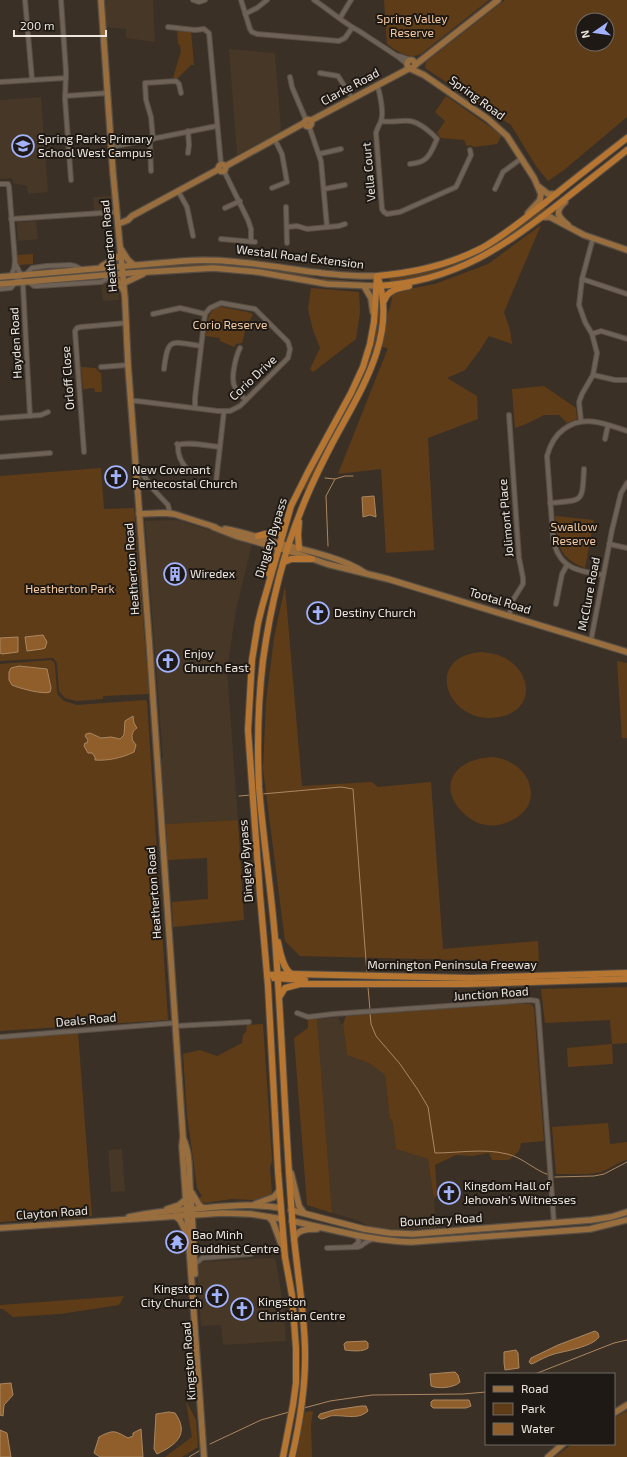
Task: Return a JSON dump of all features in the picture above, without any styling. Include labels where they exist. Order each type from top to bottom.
[{"type":"highway","name":"Westall Road Extension","points":[[377,276],[405,273],[438,266],[471,253],[501,236],[627,138]]},
{"type":"highway","name":"Westall Road Extension","points":[[378,286],[413,281],[440,274],[486,256],[542,218],[627,150]]},
{"type":"highway","points":[[383,303],[392,291],[427,281],[440,274]]},
{"type":"highway","points":[[377,276],[378,286]]},
{"type":"highway","name":"Dingley Bypass","points":[[292,1457],[302,1404],[305,1344],[291,1210],[278,976],[260,798],[258,737],[261,676],[270,621],[284,562],[302,507],[323,462],[370,371],[379,340],[383,303],[378,286]]},
{"type":"highway","name":"Dingley Bypass","points":[[283,1457],[292,1416],[296,1368],[295,1326],[285,1257],[279,1191],[267,976],[248,730],[249,695],[252,660],[258,623],[291,506],[351,393],[363,367],[370,344],[378,286]]},
{"type":"highway","points":[[299,548],[298,535],[302,507]]},
{"type":"highway","points":[[258,536],[283,533]]},
{"type":"highway","points":[[267,545],[270,579]]},
{"type":"highway","points":[[284,562],[291,559],[312,559]]},
{"type":"highway","points":[[273,919],[283,959],[287,970],[292,974]]},
{"type":"highway","name":"Mornington Peninsula Freeway","points":[[278,976],[292,974],[471,978],[627,973]]},
{"type":"highway","points":[[267,976],[278,976]]},
{"type":"highway","name":"Mornington Peninsula Freeway","points":[[278,976],[340,984]]},
{"type":"highway","name":"Mornington Peninsula Freeway","points":[[279,1000],[283,990],[290,986],[300,984],[467,984],[627,979]]},
{"type":"highway","name":"Boundary Road","points":[[281,1208],[291,1210]]},
{"type":"highway","name":"Boundary Road","points":[[282,1219],[292,1221]]},
{"type":"main road","name":"Heatherton Road","points":[[101,0],[117,222],[124,284],[128,365],[183,1138],[182,1146],[186,1199],[190,1212]]},
{"type":"main road","name":"Clarke Road","points":[[117,222],[132,216],[178,192],[400,73],[424,57],[498,0]]},
{"type":"main road","name":"Spring Road","points":[[411,65],[496,125],[507,136],[538,185],[546,193],[550,195],[556,194]]},
{"type":"main road","points":[[578,232],[561,218],[558,212],[562,205],[584,184]]},
{"type":"main road","name":"Spring Road","points":[[501,236],[511,226],[532,210],[541,198],[538,185]]},
{"type":"main road","points":[[542,218],[550,217],[578,232],[627,250]]},
{"type":"main road","points":[[120,249],[128,260],[134,265]]},
{"type":"main road","points":[[98,268],[121,255]]},
{"type":"main road","name":"Westall Road Extension","points":[[0,277],[195,260],[224,260],[338,275],[377,276]]},
{"type":"main road","name":"Westall Road Extension","points":[[0,284],[213,268],[258,272],[327,284],[378,286]]},
{"type":"main road","points":[[124,284],[131,279],[151,272]]},
{"type":"main road","points":[[110,275],[117,280],[124,292]]},
{"type":"main road","points":[[364,286],[371,300],[374,322]]},
{"type":"main road","name":"Tootal Road","points":[[139,514],[170,513],[183,516],[236,536],[267,545],[288,548],[312,559],[356,572],[366,573],[627,652]]},
{"type":"main road","name":"Tootal Road","points":[[213,527],[258,536],[279,546]]},
{"type":"main road","name":"Tootal Road","points":[[288,548],[299,548],[358,568],[366,573]]},
{"type":"main road","name":"Heatherton Road","points":[[183,1138],[187,1148],[190,1185],[190,1212]]},
{"type":"main road","points":[[289,1167],[299,1206],[304,1213]]},
{"type":"main road","points":[[190,1185],[196,1202],[203,1208]]},
{"type":"main road","points":[[251,1205],[274,1197],[279,1191]]},
{"type":"main road","points":[[159,1214],[186,1199]]},
{"type":"main road","name":"Boundary Road","points":[[190,1212],[203,1208],[226,1205],[251,1205],[281,1208]]},
{"type":"main road","name":"Boundary Road","points":[[291,1210],[364,1230],[413,1234],[598,1220],[627,1212]]},
{"type":"main road","name":"Boundary Road","points":[[190,1212],[237,1213],[282,1219]]},
{"type":"main road","name":"Clayton Road","points":[[159,1214],[175,1216],[190,1212]]},
{"type":"main road","name":"Clayton Road","points":[[0,1228],[190,1212]]},
{"type":"main road","name":"Kingston Road","points":[[190,1212],[193,1224],[205,1457]]},
{"type":"main road","name":"Kingston Road","points":[[190,1212],[189,1238],[205,1457]]},
{"type":"main road","points":[[193,1224],[200,1218],[215,1213]]},
{"type":"main road","points":[[175,1216],[181,1222],[189,1238]]},
{"type":"main road","points":[[266,1216],[273,1221],[285,1257]]},
{"type":"main road","name":"Boundary Road","points":[[292,1221],[373,1239],[419,1242],[555,1232],[601,1227],[627,1220]]},
{"type":"main road","points":[[554,1223],[555,1232]]},
{"type":"main road","points":[[294,1240],[296,1235],[302,1231],[327,1229]]},
{"type":"main road","points":[[364,1230],[367,1235],[382,1240]]},
{"type":"main road","points":[[615,1412],[627,1405]]},
{"type":"main road","points":[[548,1457],[561,1445]]},
{"type":"street","points":[[25,0],[32,79]]},
{"type":"street","points":[[61,0],[66,78],[65,96],[71,180]]},
{"type":"street","points":[[193,0],[199,2],[205,0]]},
{"type":"street","points":[[241,0],[251,30],[259,35],[339,41],[345,38],[352,28]]},
{"type":"street","points":[[245,14],[258,8],[267,0]]},
{"type":"street","name":"Spring Road","points":[[314,0],[352,28],[358,30],[411,65]]},
{"type":"street","points":[[340,18],[352,0]]},
{"type":"street","points":[[168,27],[195,30],[204,29],[208,30],[209,33],[217,126],[223,168],[248,220],[253,241],[222,239]]},
{"type":"street","points":[[320,73],[338,76],[352,98]]},
{"type":"street","points":[[290,77],[292,87],[319,154],[322,167],[327,227]]},
{"type":"street","points":[[0,82],[66,78]]},
{"type":"street","points":[[151,171],[151,117],[146,100],[145,83],[176,81],[179,84],[181,93]]},
{"type":"street","name":"Vella Court","points":[[377,86],[380,96],[382,116],[376,133],[382,209],[384,212],[387,214],[400,212],[456,187],[471,156],[470,150]]},
{"type":"street","points":[[65,96],[108,92]]},
{"type":"street","points":[[381,121],[416,122],[437,139],[430,155],[426,159],[410,164]]},
{"type":"street","points":[[112,147],[217,126]]},
{"type":"street","points":[[188,131],[188,152]]},
{"type":"street","points":[[272,188],[287,182],[282,154],[274,140]]},
{"type":"street","points":[[319,154],[341,149]]},
{"type":"street","points":[[495,189],[503,172],[522,158]]},
{"type":"street","points":[[0,184],[8,184],[15,260],[14,269],[11,276],[22,282]]},
{"type":"street","points":[[324,189],[345,185]]},
{"type":"street","points":[[178,192],[187,208],[193,236]]},
{"type":"street","points":[[225,208],[240,201]]},
{"type":"street","points":[[286,206],[288,243]]},
{"type":"street","points":[[11,219],[117,212]]},
{"type":"street","points":[[287,226],[297,226],[307,229],[340,226],[345,224]]},
{"type":"street","points":[[581,421],[580,402],[582,394],[593,375],[596,353],[592,334],[585,322],[580,305],[582,279],[593,238]]},
{"type":"street","points":[[15,260],[24,274]]},
{"type":"street","points":[[582,279],[627,294]]},
{"type":"street","name":"Hayden Road","points":[[22,282],[30,416]]},
{"type":"street","points":[[0,289],[11,288],[15,283]]},
{"type":"street","name":"Corio Drive","points":[[131,401],[224,411],[237,408],[288,358],[290,352],[289,344],[255,309],[221,303],[210,308],[205,314]]},
{"type":"street","points":[[153,314],[180,308],[205,314],[193,408]]},
{"type":"street","name":"Orloff Close","points":[[84,452],[75,331],[80,327],[126,323]]},
{"type":"street","points":[[592,334],[601,331],[627,339]]},
{"type":"street","points":[[164,369],[167,351],[171,344],[176,343],[201,346]]},
{"type":"street","points":[[240,348],[236,355],[233,380],[236,390],[246,400]]},
{"type":"street","points":[[102,367],[128,365]]},
{"type":"street","points":[[593,375],[627,382]]},
{"type":"street","points":[[216,482],[224,411]]},
{"type":"street","points":[[0,418],[30,416],[48,412]]},
{"type":"street","name":"Jolimont Place","points":[[509,415],[519,558],[524,578],[523,584],[514,600],[509,616]]},
{"type":"street","points":[[603,575],[577,570],[568,565],[558,554],[553,538],[547,459],[550,444],[556,436],[566,428],[581,421],[599,422],[627,431]]},
{"type":"street","points":[[606,439],[608,425]]},
{"type":"street","points":[[189,471],[180,459],[177,445],[194,444],[220,447]]},
{"type":"street","points":[[0,457],[50,453]]},
{"type":"street","points":[[550,503],[575,501],[580,498],[584,468]]},
{"type":"street","points":[[144,476],[153,489],[168,505],[170,513]]},
{"type":"street","name":"McClure Road","points":[[591,640],[599,604],[609,544],[621,493],[627,483]]},
{"type":"street","points":[[609,544],[627,548]]},
{"type":"street","points":[[556,604],[562,574],[568,565]]},
{"type":"street","name":"Junction Road","points":[[297,1013],[309,1017],[534,1000],[537,1001],[554,1223]]},
{"type":"street","name":"Deals Road","points":[[0,1037],[174,1025],[249,1022]]},
{"type":"street","points":[[350,1247],[358,1244],[359,1239],[357,1236]]},
{"type":"street","points":[[327,1248],[360,1247],[366,1241],[373,1239]]},
{"type":"street","points":[[194,1252],[198,1257],[202,1258],[251,1254]]},
{"type":"street","points":[[194,1264],[202,1258]]},
{"type":"shaded area","points":[[104,0],[153,0],[155,42],[126,38],[126,29],[106,27]]},
{"type":"shaded area","points":[[229,49],[275,53],[281,131],[237,155]]},
{"type":"shaded area","name":"Spring Parks Primary School West Campus","points":[[41,97],[48,192],[28,194],[27,186],[13,183],[12,178],[0,179],[0,100]]},
{"type":"shaded area","points":[[111,196],[112,209],[94,211],[93,197]]},
{"type":"shaded area","points":[[36,221],[38,239],[18,241],[17,222]]},
{"type":"shaded area","points":[[115,283],[118,287],[119,300],[103,301],[101,284]]},
{"type":"shaded area","points":[[178,520],[252,544],[236,610],[227,670],[238,820],[166,824],[161,759],[163,758],[145,521]]},
{"type":"shaded area","points":[[338,1017],[341,1024],[343,1024],[347,1055],[369,1063],[385,1075],[390,1119],[392,1119],[396,1149],[428,1159],[434,1199],[436,1228],[391,1229],[369,1226],[357,1220],[332,1213],[317,1019]]},
{"type":"shaded area","points":[[122,1149],[125,1191],[111,1192],[108,1150]]},
{"type":"shaded area","name":"Kingston Christian Centre","points":[[274,1258],[283,1303],[286,1341],[223,1345],[221,1325],[201,1326],[197,1266],[201,1262]]},
{"type":"green space","name":"Spring Valley Reserve","points":[[384,0],[489,0],[421,54],[412,56],[403,54],[387,44]]},
{"type":"green space","points":[[505,0],[627,0],[627,117],[564,170],[548,181],[536,166],[511,125],[425,68],[426,62]]},
{"type":"green space","points":[[177,29],[191,31],[194,65],[191,65],[178,78],[173,78],[181,51],[180,45],[178,44]]},
{"type":"green space","points":[[446,96],[499,133],[501,136],[497,144],[474,147],[470,145],[467,146],[464,140],[441,138],[437,133],[445,121],[435,112]]},
{"type":"green space","points":[[543,206],[548,211],[528,226],[467,262],[421,277],[390,282],[390,278],[429,271],[461,260]]},
{"type":"green space","points":[[541,225],[504,312],[510,330],[512,344],[489,336],[465,370],[447,378],[477,396],[478,419],[428,438],[434,550],[386,553],[381,469],[338,474],[388,348],[382,347],[386,319],[393,292],[435,284],[488,264]]},
{"type":"green space","points":[[33,254],[33,264],[18,265],[18,255]]},
{"type":"green space","points":[[215,262],[264,267],[318,278],[361,282],[361,284],[325,282],[232,266],[195,266],[130,270],[128,268]]},
{"type":"green space","points":[[311,288],[359,292],[360,312],[356,339],[313,372],[310,369],[320,348],[313,330],[308,309]]},
{"type":"green space","points":[[378,293],[380,293],[381,309],[377,338],[365,375],[305,490],[303,488],[372,345],[377,323]]},
{"type":"green space","name":"Corio Reserve","points":[[222,307],[253,314],[246,328],[242,343],[236,344],[234,347],[220,341],[220,338],[206,336],[210,313],[217,308]]},
{"type":"green space","points":[[81,367],[96,368],[101,373],[102,392],[95,392],[94,388],[83,389]]},
{"type":"green space","points":[[544,386],[576,408],[577,419],[567,423],[559,415],[544,415],[515,428],[512,389]]},
{"type":"green space","name":"Heatherton Park","points":[[101,468],[104,509],[134,508],[149,694],[103,696],[103,699],[76,701],[65,698],[59,691],[57,663],[53,658],[0,661],[0,476]]},
{"type":"green space","name":"Swallow Reserve","points":[[555,516],[594,520],[585,568],[569,559],[560,548]]},
{"type":"green space","points":[[285,586],[302,786],[372,782],[378,787],[431,782],[443,949],[538,941],[539,962],[300,956],[285,941],[263,769],[266,702],[274,638]]},
{"type":"green space","points":[[481,652],[505,658],[515,665],[521,673],[525,682],[526,691],[524,700],[519,708],[499,717],[481,717],[466,712],[455,702],[448,690],[447,677],[451,666],[462,657]]},
{"type":"green space","points":[[51,660],[54,662],[55,666],[57,692],[64,701],[77,705],[145,700],[147,702],[168,1020],[0,1031],[0,664]]},
{"type":"green space","points":[[617,661],[627,663],[627,738],[622,738]]},
{"type":"green space","points":[[493,757],[500,758],[519,768],[528,780],[531,794],[530,801],[522,814],[508,822],[486,825],[470,819],[457,806],[451,790],[451,781],[455,773],[467,763],[477,759]]},
{"type":"green space","points":[[238,820],[244,920],[173,927],[172,902],[208,899],[207,858],[168,860],[166,824]]},
{"type":"green space","points":[[627,987],[627,1043],[612,1044],[610,1020],[545,1023],[541,989]]},
{"type":"green space","points":[[510,1004],[531,1004],[534,1007],[544,1141],[521,1143],[519,1151],[509,1160],[492,1160],[489,1153],[472,1156],[456,1155],[435,1165],[437,1195],[434,1199],[428,1159],[396,1149],[392,1119],[390,1119],[385,1075],[369,1063],[347,1055],[343,1024],[346,1016]]},
{"type":"green space","points":[[308,1019],[317,1019],[332,1213],[307,1205],[294,1038],[308,1028]]},
{"type":"green space","points":[[263,1024],[272,1160],[270,1168],[272,1193],[266,1199],[231,1199],[205,1203],[200,1202],[199,1198],[202,1196],[197,1188],[187,1114],[183,1054],[200,1050],[217,1056],[242,1043],[247,1025]]},
{"type":"green space","points":[[78,1033],[92,1216],[68,1219],[67,1217],[0,1222],[0,1039]]},
{"type":"green space","points":[[612,1044],[613,1064],[568,1067],[567,1048]]},
{"type":"green space","points":[[608,1123],[610,1144],[627,1142],[627,1160],[597,1173],[556,1174],[552,1127]]},
{"type":"green space","points":[[124,1296],[119,1305],[60,1314],[13,1317],[3,1309],[0,1309],[0,1305]]},
{"type":"green space","points":[[186,1401],[196,1420],[198,1447],[182,1457],[165,1457],[192,1437]]},
{"type":"green space","points":[[312,1411],[312,1457],[296,1457],[305,1412]]},
{"type":"green space","points":[[627,1411],[627,1457],[555,1457],[571,1445],[615,1445],[615,1417]]},
{"type":"water","points":[[374,496],[376,517],[370,515],[363,517],[362,497]]},
{"type":"water","points":[[43,635],[47,642],[45,648],[27,651],[25,637]]},
{"type":"water","points":[[18,637],[18,652],[0,653],[0,638]]},
{"type":"water","points":[[19,666],[47,669],[51,688],[50,692],[37,692],[12,685],[9,680],[9,672],[11,668]]},
{"type":"water","points":[[133,716],[134,723],[137,728],[132,735],[133,741],[136,745],[134,752],[120,757],[100,760],[95,760],[92,753],[88,753],[84,746],[88,740],[85,736],[86,734],[90,733],[101,738],[111,737],[120,739],[124,735],[125,721]]},
{"type":"water","points":[[595,1331],[598,1333],[599,1337],[591,1343],[551,1355],[531,1364],[529,1362],[531,1358],[558,1345]]},
{"type":"water","points":[[366,1341],[368,1343],[368,1348],[366,1349],[357,1351],[345,1350],[344,1344],[346,1342]]},
{"type":"water","points":[[516,1350],[518,1353],[519,1368],[505,1370],[504,1352]]},
{"type":"water","points":[[455,1372],[458,1375],[460,1382],[454,1386],[431,1386],[430,1374]]},
{"type":"water","points":[[11,1383],[13,1395],[4,1405],[3,1416],[0,1415],[0,1384]]},
{"type":"water","points":[[433,1400],[469,1400],[471,1406],[466,1408],[433,1408],[431,1406],[431,1402]]},
{"type":"water","points":[[366,1406],[368,1411],[359,1416],[330,1416],[321,1419],[318,1417],[320,1414],[334,1410]]},
{"type":"water","points":[[169,1412],[175,1413],[179,1420],[181,1433],[175,1443],[157,1454],[154,1449],[156,1414]]},
{"type":"water","points":[[141,1429],[143,1457],[100,1457],[94,1453],[99,1437],[114,1432],[128,1438],[133,1436],[133,1433]]},
{"type":"water","points":[[0,1430],[7,1433],[11,1457],[0,1457]]},
{"type":"waterway","points":[[335,479],[345,476],[353,476]]},
{"type":"waterway","points":[[325,478],[335,479],[326,496],[328,546]]},
{"type":"waterway","points":[[262,794],[341,787],[353,789],[367,974]]},
{"type":"waterway","points":[[239,796],[251,795]]},
{"type":"waterway","points":[[368,987],[370,1010]]},
{"type":"waterway","points":[[370,1013],[371,1024],[376,1036],[400,1064],[428,1107],[435,1153],[480,1151],[498,1152],[518,1158],[549,1175]]},
{"type":"waterway","points":[[555,1177],[594,1176],[604,1174],[627,1162]]},
{"type":"waterway","points":[[538,1373],[614,1343],[627,1340]]},
{"type":"waterway","points":[[304,1408],[330,1401],[372,1395],[463,1394],[485,1392]]},
{"type":"waterway","points":[[210,1444],[261,1420],[289,1412]]},
{"type":"waterway","points":[[189,1457],[199,1451]]},
{"type":"place","name":"Spring Parks Primary School West Campus","points":[[23,146]]},
{"type":"place","name":"New Covenant Pentecostal Church","points":[[116,477]]},
{"type":"place","name":"Wiredex","points":[[175,574]]},
{"type":"place","name":"Destiny Church","points":[[318,613]]},
{"type":"place","name":"Enjoy Church East","points":[[168,661]]},
{"type":"place","name":"Kingdom Hall of Jehovah's Witnesses","points":[[449,1193]]},
{"type":"place","name":"Bao Minh Buddhist Centre","points":[[177,1242]]},
{"type":"place","name":"Kingston City Church","points":[[217,1296]]},
{"type":"place","name":"Kingston Christian Centre","points":[[242,1309]]}]
